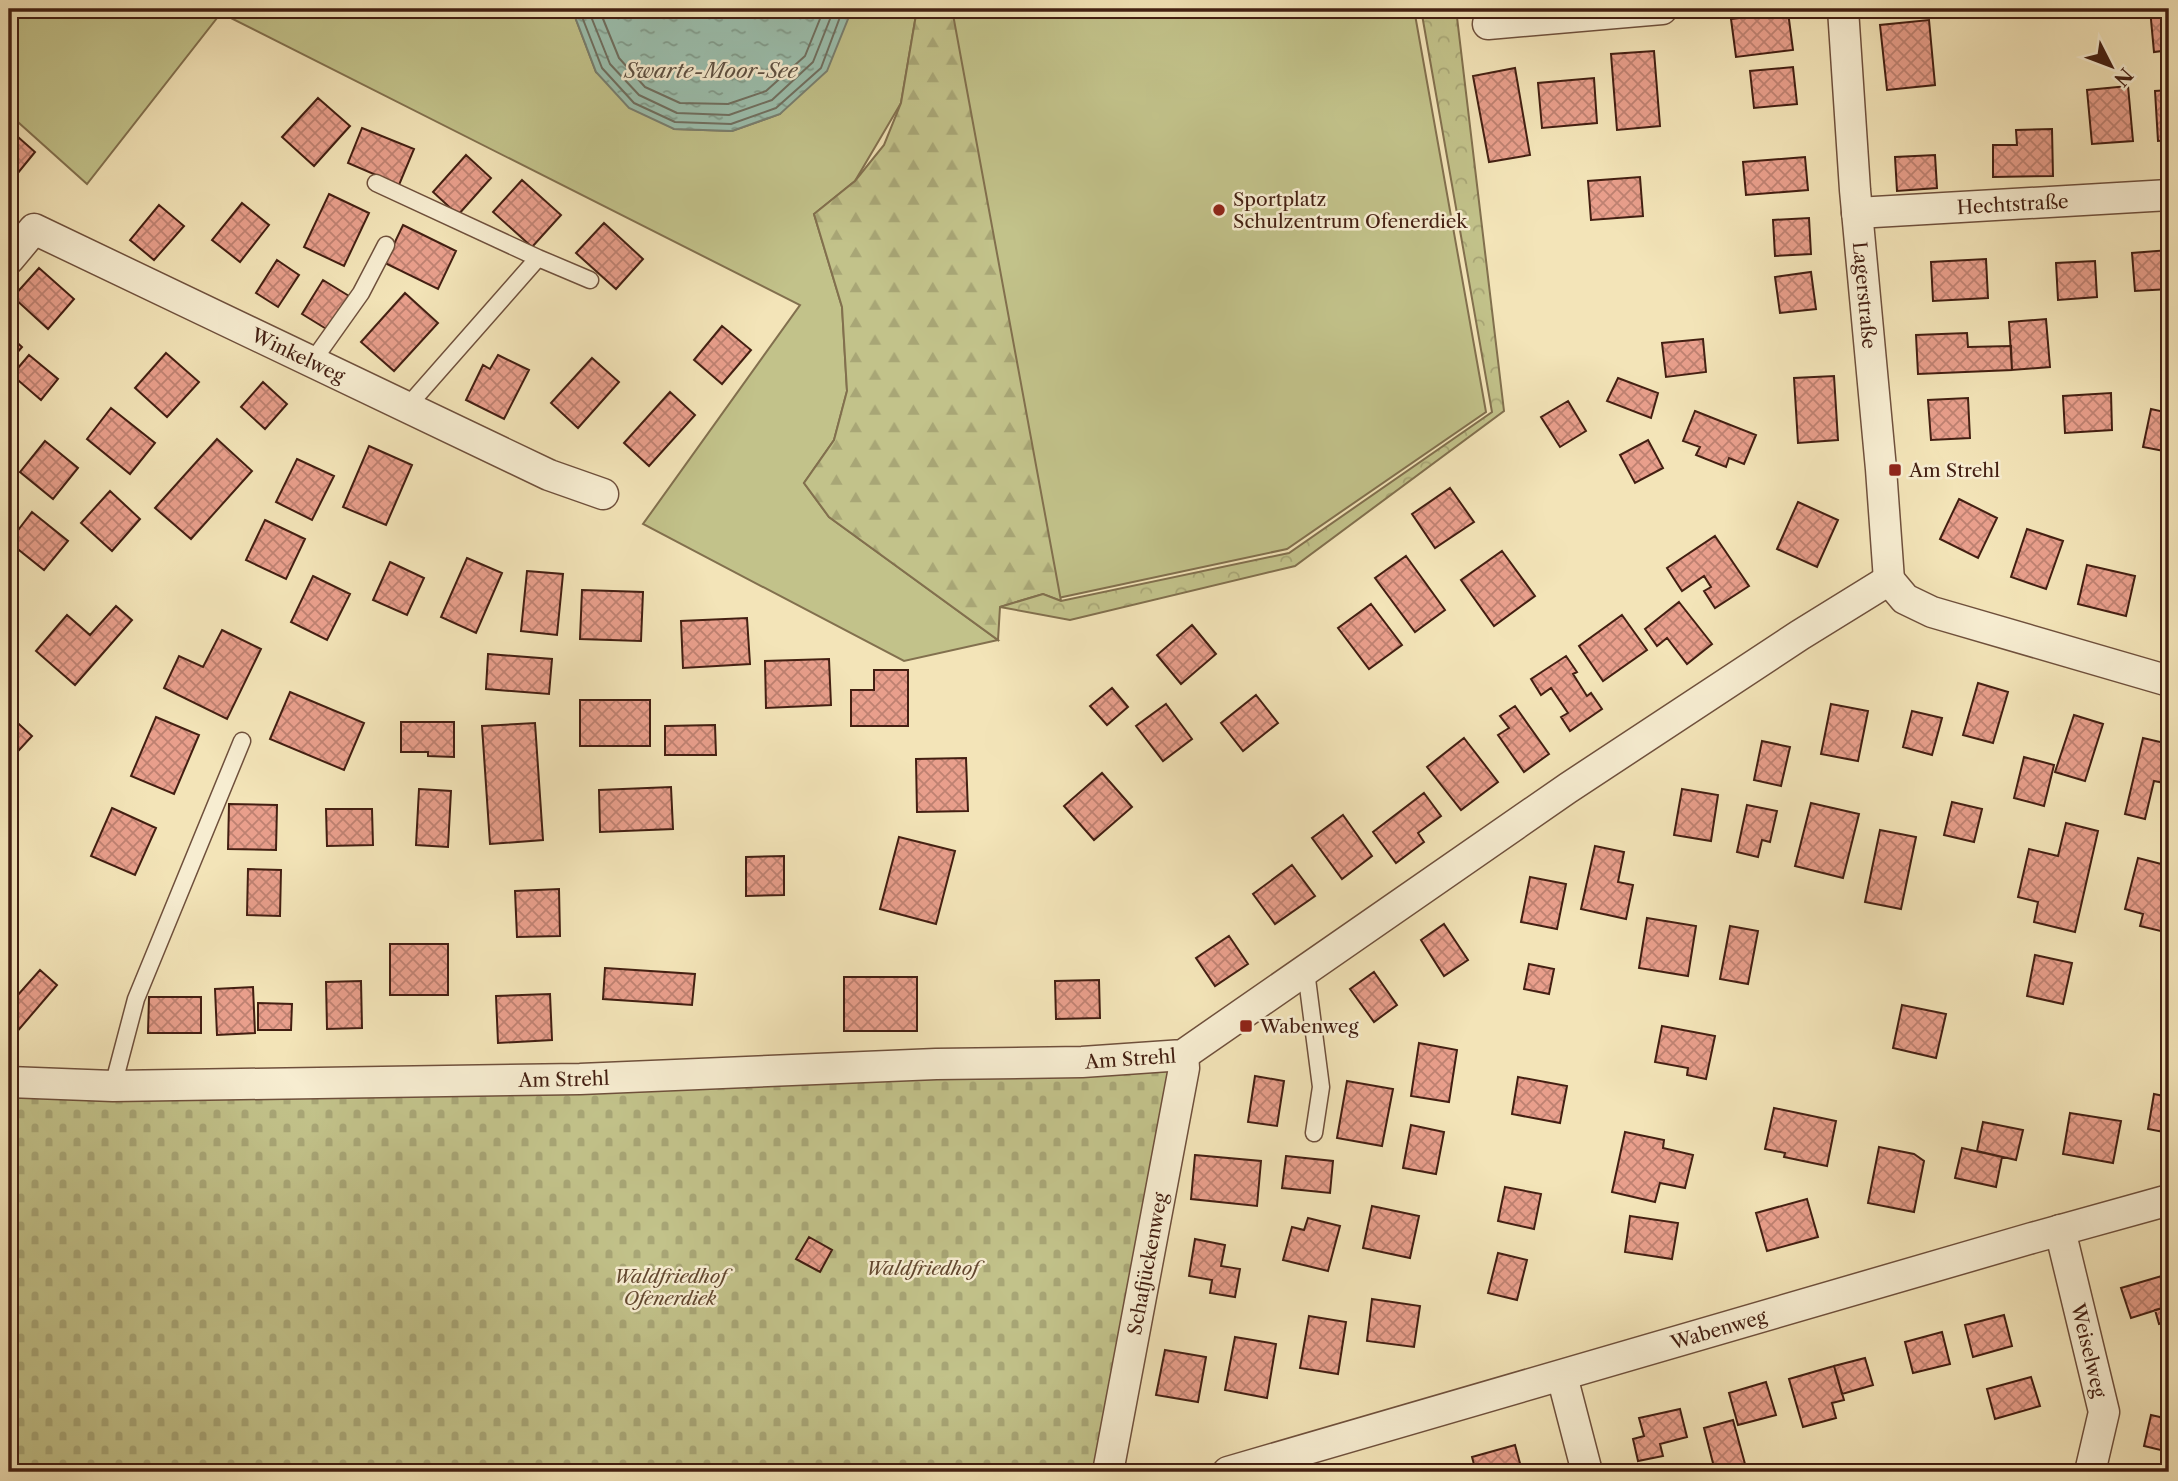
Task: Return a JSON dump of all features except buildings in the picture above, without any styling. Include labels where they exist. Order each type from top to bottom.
[{"type":"street","points":[[1488,24],[1662,9]]},
{"type":"street","name":"Lagerstraße","points":[[1843,9],[1857,213],[1889,580]]},
{"type":"street","name":"Hechtstraße","points":[[1857,213],[2169,195]]},
{"type":"street","name":"Winkelweg","points":[[9,260],[34,229],[549,475],[603,494]]},
{"type":"street","points":[[1889,580],[1905,598],[1932,612],[2169,681]]},
{"type":"street","name":"Am Strehl","points":[[9,1082],[113,1086],[580,1079],[936,1063],[1082,1062],[1183,1055],[1568,788],[1889,580]]},
{"type":"street","name":"Schafjückenweg","points":[[1108,1472],[1184,1068],[1183,1055]]},
{"type":"street","name":"Wabenweg","points":[[1228,1472],[2169,1200]]},
{"type":"street","name":"Weiselweg","points":[[2060,1230],[2104,1412],[2090,1472]]},
{"type":"street","points":[[1562,1376],[1587,1472]]},
{"type":"lane","points":[[376,183],[590,280]]},
{"type":"lane","points":[[312,362],[361,292],[386,245]]},
{"type":"lane","points":[[406,408],[538,258]]},
{"type":"lane","points":[[113,1086],[136,999],[242,741]]},
{"type":"lane","points":[[1306,971],[1321,1087],[1314,1133]]},
{"type":"green space","points":[[9,9],[572,9],[596,72],[674,129],[732,131],[780,114],[850,15],[850,9],[917,9],[901,103],[855,181],[814,214],[842,307],[847,391],[834,440],[804,483],[829,517],[998,640],[904,661],[643,524],[800,305],[221,13],[87,184],[9,114]]},
{"type":"green space","points":[[917,9],[952,9],[1061,601],[1043,594],[1000,607],[998,640],[829,517],[804,483],[834,440],[847,391],[842,307],[814,214],[855,181],[884,145],[901,103]]},
{"type":"green space","name":"Sportplatz Schulzentrum Ofenerdiek","points":[[950,9],[1414,9],[1486,412],[1287,549],[1058,598]]},
{"type":"green space","points":[[1421,9],[1456,9],[1504,411],[1295,566],[1070,620],[1000,607],[1043,594],[1061,601],[1289,553],[1492,412]]},
{"type":"green space","name":"Waldfriedhof","points":[[1183,1055],[1108,1472],[9,1472],[9,1082]]},
{"type":"water","name":"Swarte-Moor-See","points":[[572,9],[850,9],[850,14],[827,71],[780,114],[732,131],[674,129],[629,108],[596,72]]},
{"type":"place","name":"Sportplatz Schulzentrum Ofenerdiek","points":[[1219,210]]},
{"type":"place","name":"Am Strehl","points":[[1895,470]]},
{"type":"place","name":"Wabenweg","points":[[1246,1026]]},
{"type":"park label","name":"Waldfriedhof Ofenerdiek","points":[[670,1287]]}]
